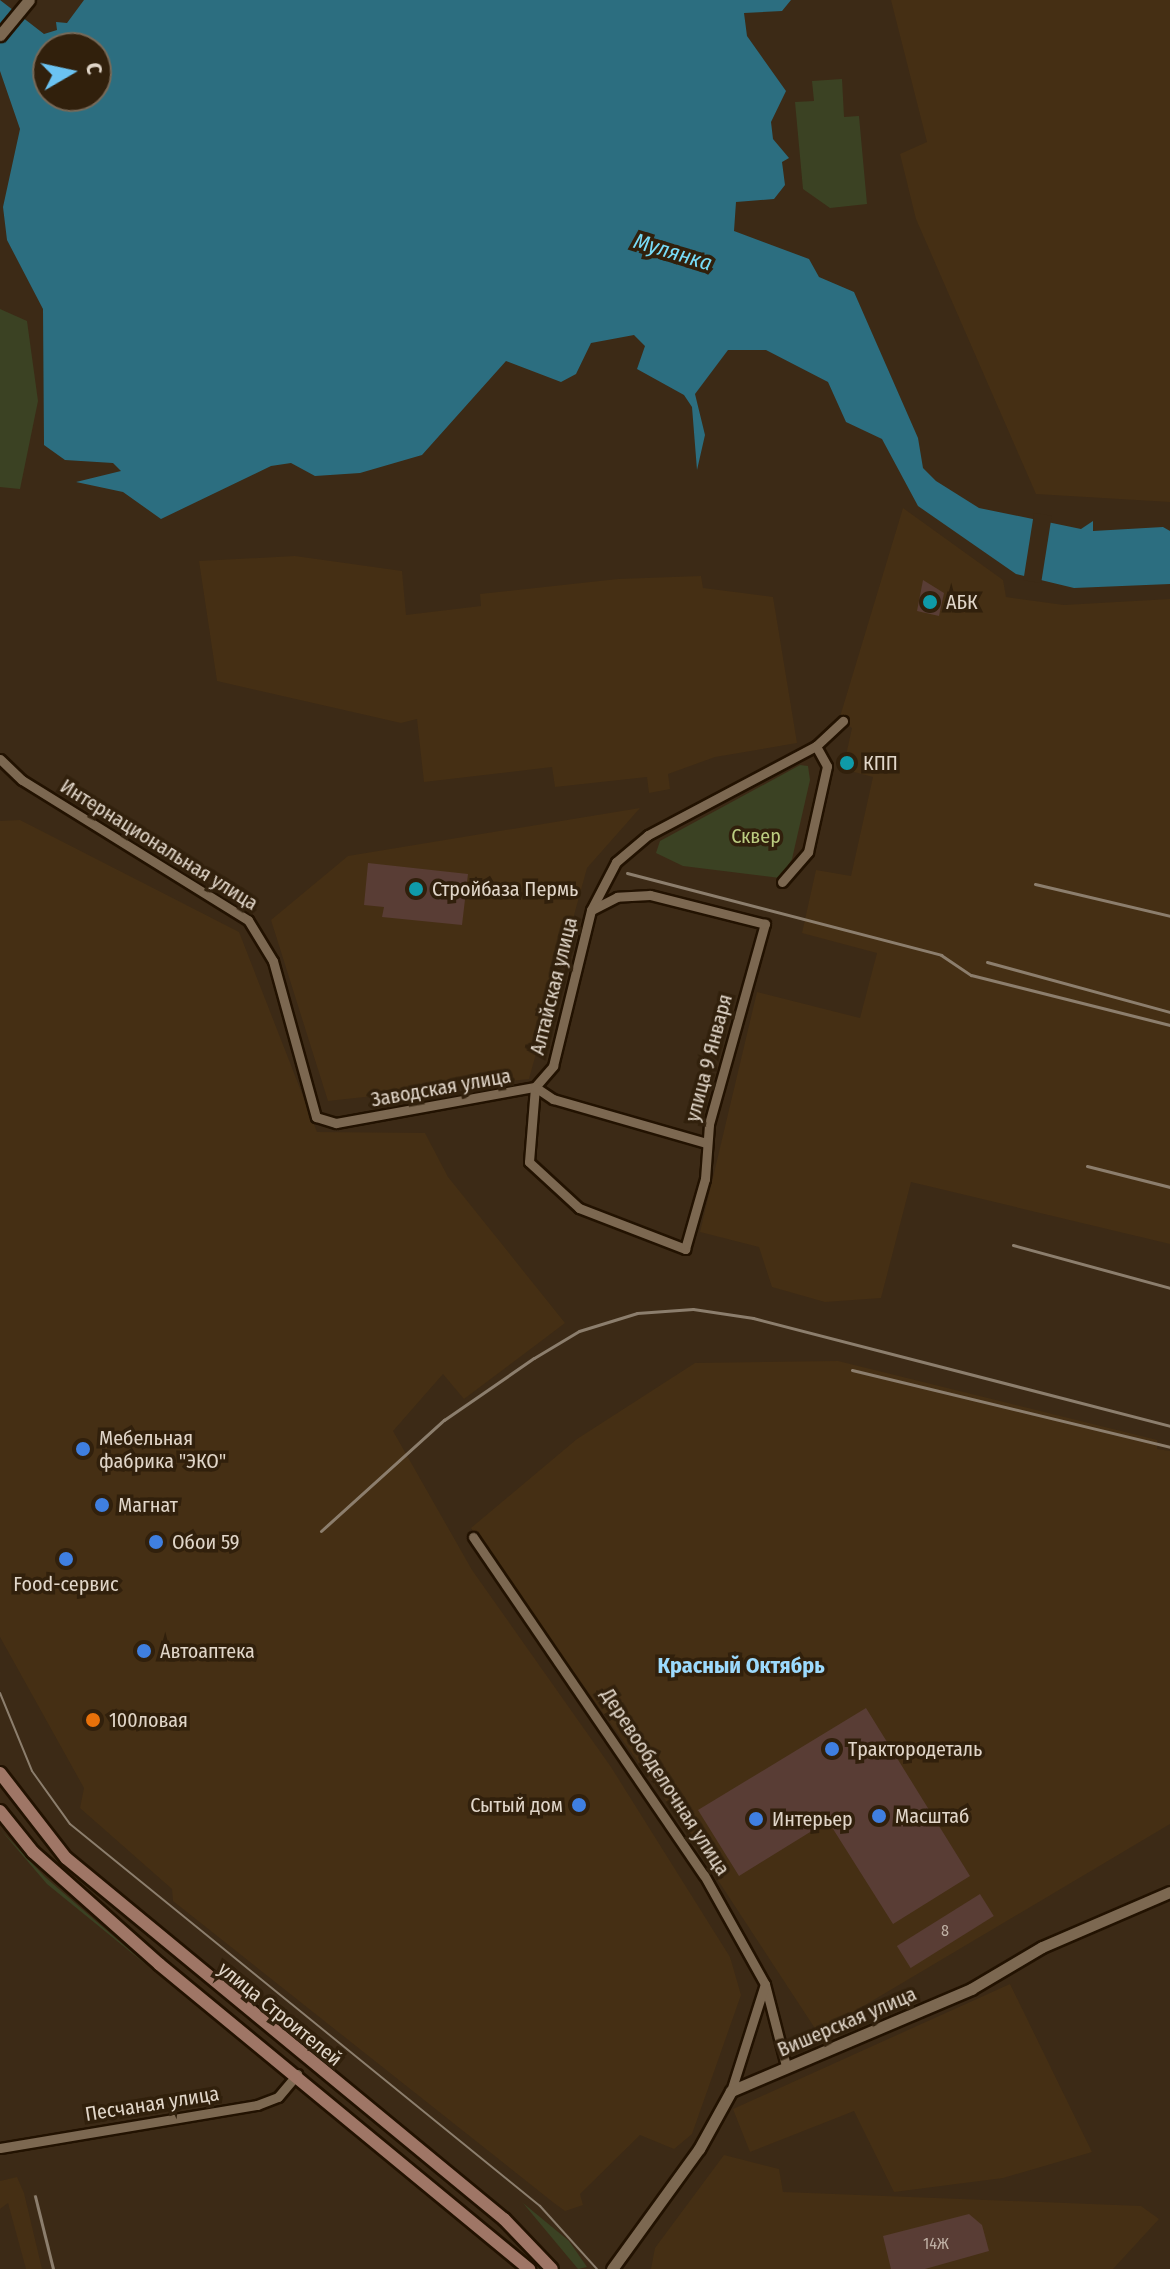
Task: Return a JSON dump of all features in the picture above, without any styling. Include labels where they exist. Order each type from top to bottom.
[{"type":"main road","name":"улица Строителей","points":[[0,1773],[66,1858],[473,2193],[552,2269]]},
{"type":"main road","name":"улица Строителей","points":[[0,1811],[33,1852],[159,1964],[297,2074],[529,2269]]},
{"type":"street","points":[[0,35],[29,0]]},
{"type":"street","points":[[782,882],[808,852],[827,766],[816,746],[843,721]]},
{"type":"street","name":"Алтайская улица","points":[[685,1249],[579,1208],[527,1158],[535,1087],[553,1066],[591,910],[609,870],[636,843],[816,746]]},
{"type":"street","name":"Интернациональная улица","points":[[0,759],[248,920],[273,961],[316,1117]]},
{"type":"street","name":"улица 9 Января","points":[[591,910],[617,897],[650,895],[765,924],[706,1143],[705,1179],[685,1249]]},
{"type":"street","name":"Заводская улица","points":[[316,1117],[348,1122],[535,1087],[553,1099],[706,1143]]},
{"type":"street","name":"Деревообделочная улица","points":[[473,1537],[668,1817],[765,1984],[786,2066]]},
{"type":"street","name":"Вишерская улица","points":[[731,2091],[971,1989],[1042,1947],[1170,1892]]},
{"type":"street","points":[[612,2269],[699,2149],[731,2091],[765,1984]]},
{"type":"street","name":"Песчаная улица","points":[[0,2148],[245,2108],[278,2097],[297,2074]]},
{"type":"shaded area","points":[[891,0],[1170,0],[1170,502],[1036,494],[916,219],[900,154],[927,142]]},
{"type":"shaded area","points":[[903,508],[1003,580],[1006,597],[1064,605],[1170,599],[1170,1244],[911,1182],[881,1298],[825,1302],[772,1287],[759,1247],[700,1232],[757,992],[860,1018],[877,953],[802,933],[816,870],[851,876],[873,777],[843,769],[852,728],[839,720]]},
{"type":"shaded area","points":[[295,556],[402,571],[406,615],[481,606],[480,594],[618,579],[701,576],[703,588],[773,597],[797,743],[715,757],[668,774],[670,789],[649,793],[647,777],[555,787],[552,767],[424,782],[417,719],[401,723],[217,681],[199,561]]},
{"type":"shaded area","points":[[640,808],[587,868],[529,1079],[328,1101],[271,920],[348,856]]},
{"type":"shaded area","points":[[20,820],[239,932],[317,1132],[425,1133],[448,1177],[565,1323],[464,1399],[443,1374],[393,1431],[472,1570],[611,1767],[730,1957],[741,1995],[692,2134],[674,2149],[640,2135],[580,2194],[583,2205],[565,2211],[554,2203],[173,1901],[172,1889],[80,1808],[84,1788],[0,1637],[0,821]]},
{"type":"shaded area","points":[[838,1361],[1157,1440],[1157,1449],[1170,1451],[1170,1824],[818,2033],[666,1801],[471,1528],[577,1439],[695,1363]]},
{"type":"shaded area","points":[[1010,1984],[1092,2152],[1003,2178],[894,2192],[854,2111],[750,2152],[733,2109]]},
{"type":"shaded area","points":[[724,2155],[779,2169],[783,2192],[1141,2206],[1159,2219],[1113,2269],[651,2269],[655,2248]]},
{"type":"shaded area","points":[[17,2177],[24,2193],[42,2269],[26,2269],[8,2203],[0,2209],[0,2181]]},
{"type":"green space","points":[[842,79],[844,117],[859,116],[867,204],[830,208],[803,189],[795,102],[814,101],[812,81]]},
{"type":"green space","points":[[0,309],[27,321],[38,401],[20,489],[0,487]]},
{"type":"green space","name":"Сквер","points":[[800,765],[808,766],[810,780],[792,859],[780,878],[683,866],[656,853],[660,841]]},
{"type":"green space","points":[[0,1829],[45,1877],[149,1967],[47,1884]]},
{"type":"green space","points":[[523,2203],[569,2241],[587,2267],[578,2269]]},
{"type":"water","name":"Мулянка","points":[[0,0],[41,32],[32,32],[32,112],[112,112],[112,32],[50,32],[57,30],[56,22],[67,23],[84,0],[791,0],[782,11],[744,13],[747,36],[786,91],[771,122],[773,139],[789,158],[782,162],[785,185],[774,199],[736,202],[734,231],[809,259],[819,277],[854,292],[918,438],[923,468],[936,481],[979,508],[1081,529],[1093,521],[1093,531],[1163,527],[1170,531],[1170,584],[1074,588],[1016,574],[918,506],[882,439],[846,422],[828,382],[766,350],[728,350],[695,394],[705,435],[697,470],[692,407],[684,395],[637,369],[645,346],[634,335],[591,343],[576,374],[561,382],[506,361],[422,455],[360,473],[315,476],[291,463],[271,466],[161,519],[123,492],[76,482],[121,471],[113,463],[65,460],[44,445],[43,309],[7,240],[3,207],[20,129],[0,71]]},
{"type":"pier","points":[[1034,513],[1052,516],[1041,583],[1023,580]]},
{"type":"building","name":"АБК","points":[[923,580],[944,593],[939,616],[917,611]]},
{"type":"building","name":"Стройбаза Пермь","points":[[368,863],[468,874],[462,925],[382,917],[384,907],[364,905]]},
{"type":"building","name":"Масштаб","points":[[866,1708],[970,1876],[893,1924],[828,1821],[739,1876],[698,1810]]},
{"type":"building","points":[[980,1894],[994,1916],[911,1968],[897,1946]]},
{"type":"building","points":[[969,2214],[982,2225],[989,2251],[925,2269],[891,2269],[883,2236]]},
{"type":"tram line","points":[[0,1693],[32,1771],[70,1824],[540,2206],[597,2269]]},
{"type":"railway","points":[[627,873],[941,955],[971,975],[1170,1025]]},
{"type":"railway","points":[[1035,884],[1170,916]]},
{"type":"railway","points":[[987,962],[1170,1012]]},
{"type":"railway","points":[[1087,1166],[1170,1187]]},
{"type":"railway","points":[[1013,1245],[1170,1288]]},
{"type":"railway","points":[[321,1531],[444,1420],[579,1331],[637,1313],[693,1309],[753,1318],[1170,1426]]},
{"type":"railway","points":[[852,1370],[1170,1447]]},
{"type":"railway","points":[[35,2196],[53,2269]]},
{"type":"place","name":"АБК","points":[[930,602]]},
{"type":"place","name":"КПП","points":[[847,763]]},
{"type":"place","name":"Стройбаза Пермь","points":[[416,889]]},
{"type":"place","name":"Мебельная фабрика \"ЭКО\"","points":[[83,1449]]},
{"type":"place","name":"Магнат","points":[[102,1505]]},
{"type":"place","name":"Обои 59","points":[[156,1542]]},
{"type":"place","name":"Food-сервис","points":[[66,1559]]},
{"type":"place","name":"Автоаптека","points":[[144,1651]]},
{"type":"place","name":"100ловая","points":[[93,1720]]},
{"type":"place","name":"Трактородеталь","points":[[832,1749]]},
{"type":"place","name":"Сытый дом","points":[[579,1805]]},
{"type":"place","name":"Масштаб","points":[[879,1816]]},
{"type":"place","name":"Интерьер","points":[[756,1819]]},
{"type":"district","name":"Красный Октябрь","points":[[741,1666]]}]
